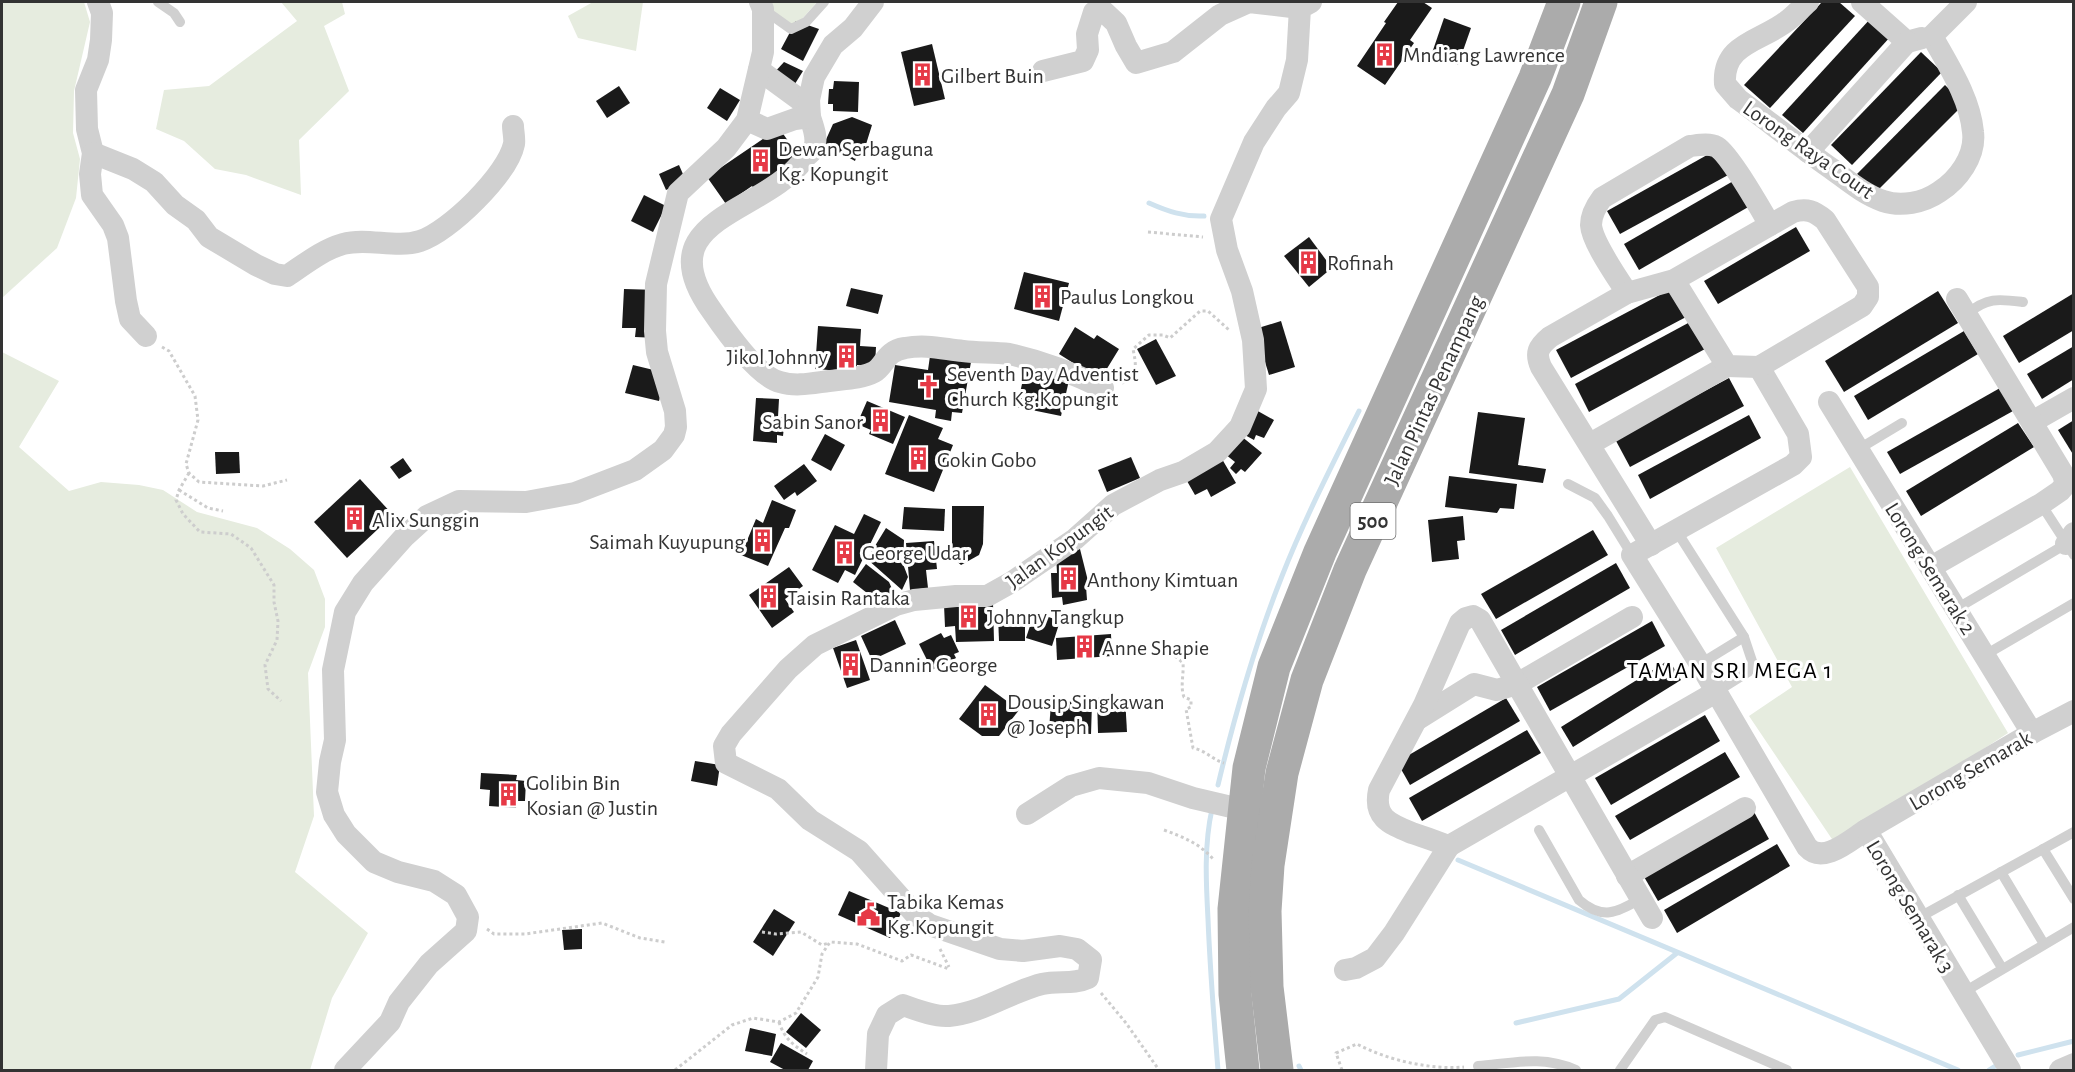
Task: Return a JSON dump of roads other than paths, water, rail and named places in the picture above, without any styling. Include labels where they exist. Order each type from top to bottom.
[{"type":"main road","name":"Jalan Pintas Penampang","points":[[1243,1071],[1235,994],[1234,909],[1250,768],[1274,667],[1320,552],[1535,78],[1564,2]]},
{"type":"main road","name":"Jalan Pintas Penampang","points":[[1277,1071],[1267,987],[1265,911],[1268,865],[1282,773],[1307,680],[1350,570],[1568,94],[1601,2]]},
{"type":"main road","points":[[1443,280],[1477,294]]},
{"type":"street","points":[[98,2],[102,13],[101,40],[98,60],[86,90],[87,129],[93,153],[90,174],[92,195],[113,225],[118,238],[130,319],[146,336]]},
{"type":"street","points":[[873,2],[853,28],[833,45],[814,77],[810,108],[815,135],[814,148],[798,168],[779,185],[726,215],[705,231],[695,244],[690,260],[697,290],[716,317],[765,375],[778,382],[800,385],[855,378],[875,371],[886,356],[902,348],[930,345],[961,351],[1007,354],[1074,374],[1103,388]]},
{"type":"street","points":[[1043,71],[1083,61],[1088,50],[1087,34],[1094,12],[1101,9],[1116,23],[1136,63],[1173,52],[1220,15],[1249,2],[1306,5]]},
{"type":"street","name":"Lorong Raya Court","points":[[1808,2],[1786,22],[1747,43],[1736,53],[1726,65],[1725,84],[1738,99],[1808,152],[1851,183],[1885,202],[1914,203],[1934,196],[1951,184],[1966,164],[1972,148],[1974,133],[1958,85],[1932,36]]},
{"type":"street","points":[[1862,2],[1907,42]]},
{"type":"street","points":[[1808,152],[1907,42],[1932,36],[1966,2]]},
{"type":"street","points":[[345,1071],[390,1022],[399,1002],[429,964],[466,931],[468,917],[456,895],[434,881],[398,872],[374,862],[346,834],[334,815],[327,792],[335,740],[333,670],[345,612],[370,574],[427,516],[459,501],[526,502],[575,493],[635,470],[663,450],[674,435],[675,411],[657,352],[656,284],[678,193],[726,148],[747,120],[763,52],[762,5]]},
{"type":"street","name":"Jalan Kopungit","points":[[876,1071],[878,1034],[887,1015],[903,1005],[947,1017],[974,1011],[1044,983],[1079,982],[1088,978],[1091,960],[1077,949],[1060,946],[1023,951],[999,949],[930,925],[908,907],[859,851],[810,820],[778,789],[726,763],[724,747],[731,734],[788,669],[816,645],[896,605],[914,600],[987,596],[1012,582],[1075,539],[1113,505],[1160,480],[1183,472],[1217,452],[1240,428],[1256,388],[1253,340],[1234,265],[1227,250],[1221,219],[1254,142],[1276,108],[1289,93],[1306,5]]},
{"type":"street","points":[[759,70],[810,108]]},
{"type":"street","points":[[747,120],[767,129],[795,119],[810,108]]},
{"type":"street","points":[[93,153],[133,169],[154,182],[175,205],[196,220],[209,237],[256,265],[275,274],[287,276],[327,250],[345,244],[366,241],[395,244],[421,241],[445,227],[489,186],[514,144],[513,126]]},
{"type":"street","points":[[1627,293],[1595,239],[1591,224],[1594,210],[1602,198],[1682,150],[1703,144],[1718,147],[1770,225]]},
{"type":"street","points":[[1345,970],[1356,968],[1375,958],[1394,933],[1449,846],[1716,692],[1641,550],[1590,444],[1541,367],[1537,352],[1540,345],[1627,293],[1674,280],[1793,212],[1805,208],[1816,212],[1825,220],[1868,287],[1868,297],[1862,306],[1759,367],[1727,366],[1590,444]]},
{"type":"street","points":[[1674,280],[1727,366]]},
{"type":"street","points":[[1931,567],[2041,504],[2060,492],[2066,484],[2063,474],[1962,306]]},
{"type":"street","points":[[1641,550],[1793,465],[1801,457],[1798,434],[1759,367]]},
{"type":"street","points":[[2032,422],[2073,398]]},
{"type":"street","name":"Lorong Semarak 2","points":[[1829,402],[2032,733]]},
{"type":"street","points":[[1449,846],[1393,825],[1384,819],[1378,809],[1378,790],[1416,720],[1460,623],[1473,616],[1480,620],[1646,909]]},
{"type":"street","points":[[1416,720],[1474,684],[1497,690],[1516,684],[1632,617]]},
{"type":"street","name":"Lorong Semarak 3","points":[[1716,692],[1812,853],[1821,855],[1828,853],[1866,830],[2010,1071]]},
{"type":"street","name":"Lorong Semarak","points":[[1866,830],[2073,711]]},
{"type":"street","points":[[1027,814],[1071,786],[1099,778],[1148,783],[1193,798],[1244,810]]},
{"type":"street","points":[[1627,876],[1745,808]]},
{"type":"street","points":[[2060,1071],[2073,1064]]},
{"type":"lane","points":[[158,2],[174,13],[180,22]]},
{"type":"lane","points":[[762,5],[791,29],[806,22],[824,2]]},
{"type":"lane","points":[[1962,306],[1990,300],[2023,302]]},
{"type":"lane","points":[[1857,450],[1902,423]]},
{"type":"lane","points":[[1568,484],[1595,498],[1608,516],[1641,550]]},
{"type":"lane","points":[[1956,609],[2071,544],[2041,504]]},
{"type":"lane","points":[[1676,530],[1744,637],[1752,655],[1753,664],[1748,672],[1716,692]]},
{"type":"lane","points":[[1985,655],[2073,603]]},
{"type":"lane","points":[[1700,664],[1744,637]]},
{"type":"lane","points":[[1539,830],[1579,900],[1588,908],[1603,912],[1646,909]]},
{"type":"lane","points":[[1918,918],[2073,832]]},
{"type":"lane","points":[[2043,849],[2073,899]]},
{"type":"lane","points":[[2001,872],[2044,944]]},
{"type":"lane","points":[[1958,895],[2002,968]]},
{"type":"lane","points":[[1964,992],[2073,927]]},
{"type":"lane","points":[[1620,1071],[1655,1020],[1665,1017],[1786,1071]]},
{"type":"lane","points":[[1478,1066],[1547,1061],[1562,1064],[1576,1071]]},
{"type":"waterway","points":[[1149,203],[1176,213],[1204,216]]},
{"type":"waterway","points":[[1218,785],[1246,679],[1272,602],[1309,513],[1359,411]]},
{"type":"waterway","points":[[1212,809],[1206,877],[1218,1070]]},
{"type":"waterway","points":[[1458,860],[1958,1070]]},
{"type":"waterway","points":[[1516,1023],[1619,999],[1677,953]]},
{"type":"waterway","points":[[2018,1055],[2074,1041]]},
{"type":"waterway","points":[[1989,1070],[1997,1065]]},
{"type":"waterway","points":[[1299,1066],[1301,1070]]},
{"type":"place","name":"Mndiang Lawrence","points":[[1385,54]]},
{"type":"place","name":"Gilbert Buin","points":[[923,75]]},
{"type":"place","name":"Dewan Serbaguna Kg. Kopungit","points":[[760,161]]},
{"type":"place","name":"Rofinah","points":[[1309,262]]},
{"type":"place","name":"Paulus Longkou","points":[[1042,296]]},
{"type":"place","name":"Jikol Johnny","points":[[846,356]]},
{"type":"place","name":"Seventh Day Adventist Church Kg.Kopungit","points":[[929,386]]},
{"type":"place","name":"Sabin Sanor","points":[[881,421]]},
{"type":"place","name":"Gokin Gobo","points":[[919,459]]},
{"type":"place","name":"Alix Sunggin","points":[[354,519]]},
{"type":"place","name":"Saimah Kuyupung","points":[[763,541]]},
{"type":"place","name":"George Udar","points":[[844,552]]},
{"type":"place","name":"Anthony Kimtuan","points":[[1069,579]]},
{"type":"place","name":"Taisin Rantaka","points":[[769,597]]},
{"type":"place","name":"Johnny Tangkup","points":[[969,616]]},
{"type":"place","name":"Anne Shapie","points":[[1084,647]]},
{"type":"place","name":"Dannin George","points":[[851,664]]},
{"type":"place","name":"Dousip Singkawan @ Joseph","points":[[989,714]]},
{"type":"place","name":"Golibin Bin Kosian @ Justin","points":[[508,795]]},
{"type":"place","name":"Tabika Kemas Kg.Kopungit","points":[[869,914]]},
{"type":"district","name":"TAMAN SRI MEGA 1","points":[[1730,670]]}]
